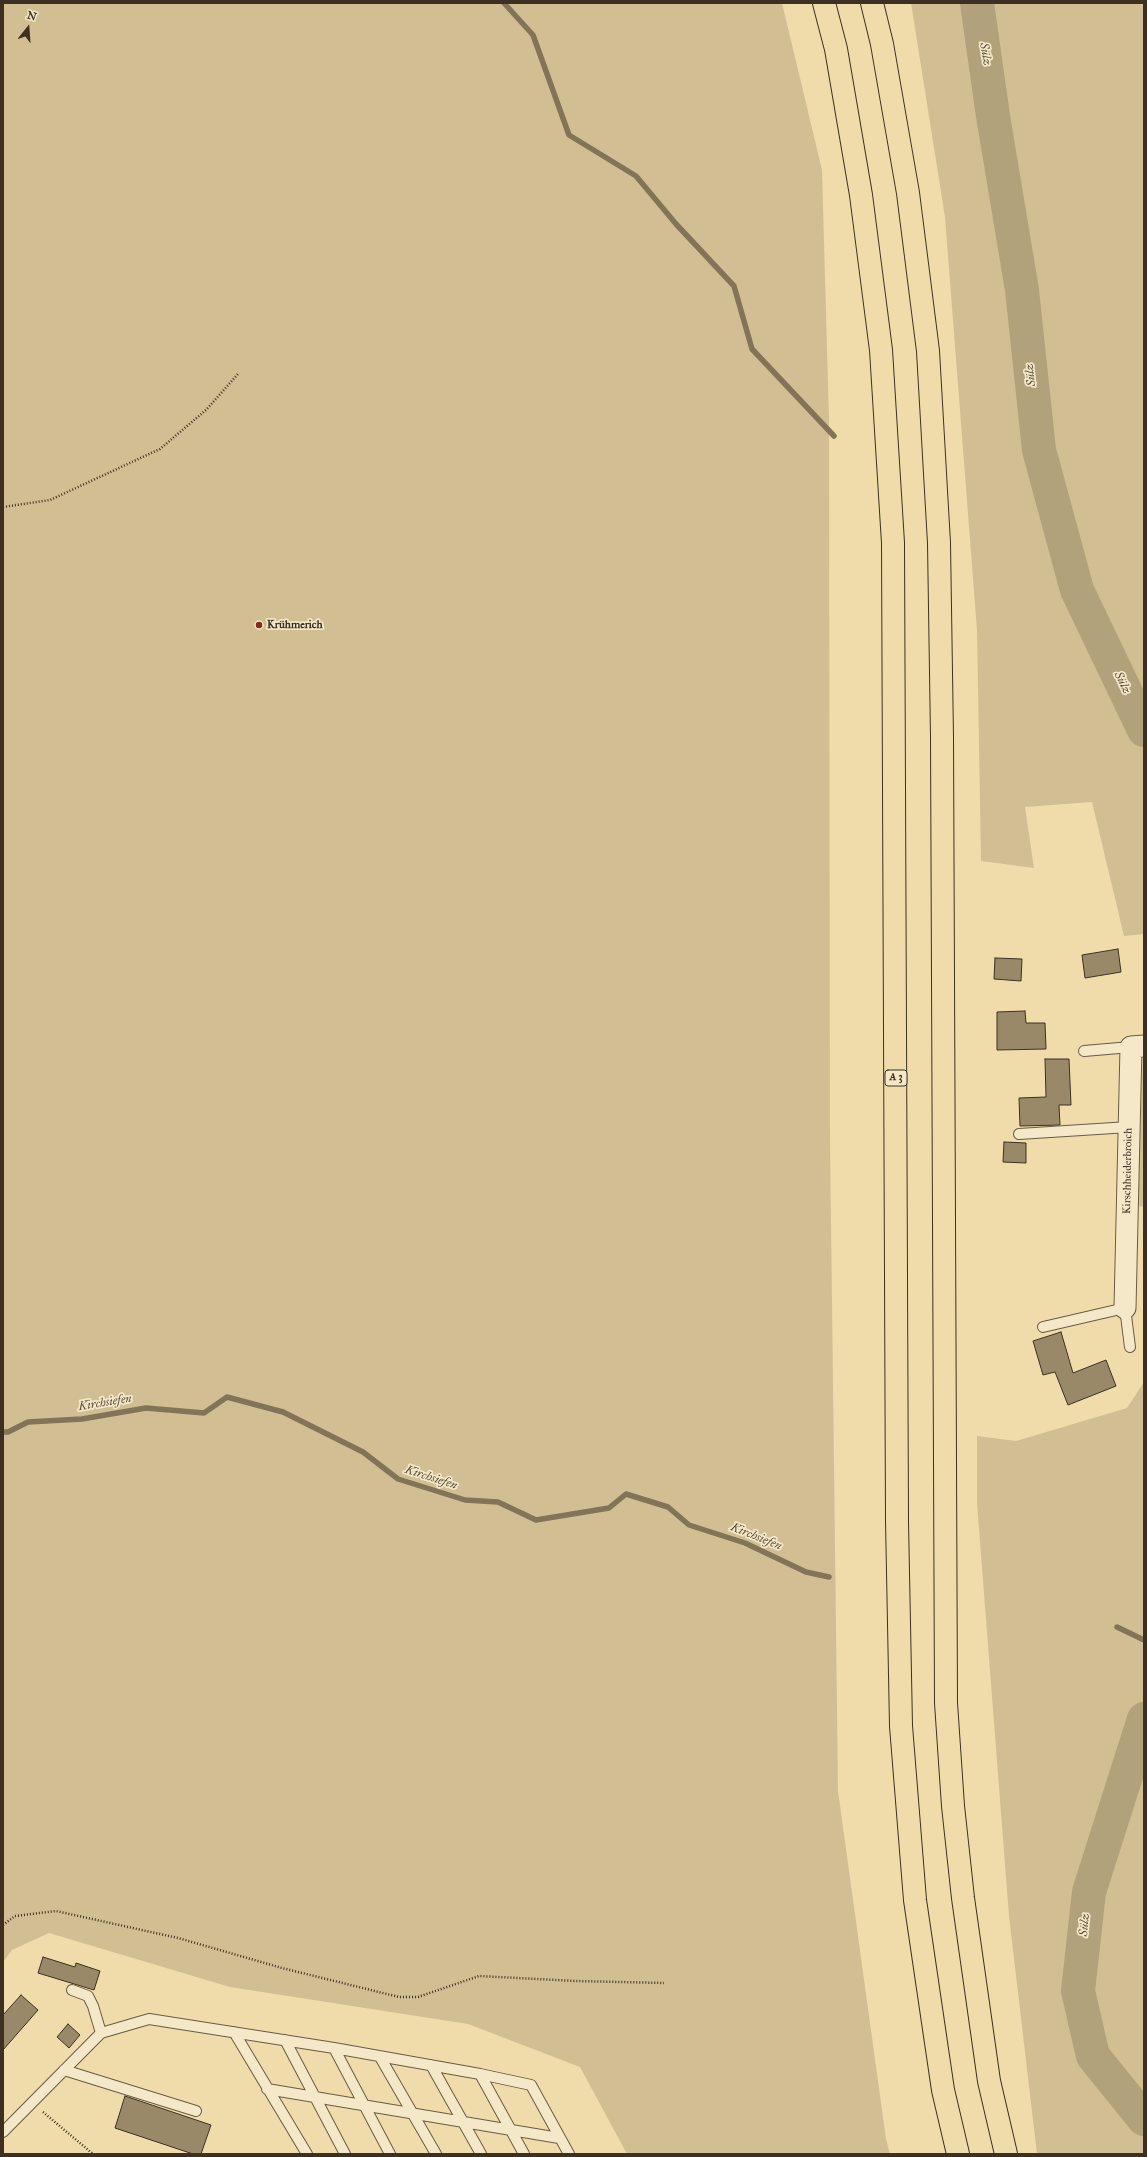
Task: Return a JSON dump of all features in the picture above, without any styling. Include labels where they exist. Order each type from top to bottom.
[{"type":"highway","name":"A 3","points":[[824,3],[836,49],[861,195],[882,358],[893,543],[897,1521],[901,1726],[915,1900],[943,2090],[958,2154]]},
{"type":"highway","points":[[872,3],[882,44],[908,193],[928,351],[939,543],[941,667],[946,1704],[953,1806],[964,1906],[989,2081],[1006,2154]]},
{"type":"street","name":"Kirschheiderbroich","points":[[1125,1308],[1129,1127],[1138,1046]]},
{"type":"lane","points":[[1084,1051],[1138,1046]]},
{"type":"lane","points":[[1019,1134],[1129,1127]]},
{"type":"lane","points":[[1043,1327],[1125,1308],[1130,1347]]},
{"type":"lane","points":[[72,1990],[88,1996],[93,2006],[101,2033]]},
{"type":"lane","points":[[3,2132],[101,2033],[149,2019],[334,2048],[480,2074],[531,2085],[569,2154]]},
{"type":"lane","points":[[234,2032],[307,2154]]},
{"type":"lane","points":[[285,2040],[345,2154]]},
{"type":"lane","points":[[334,2048],[390,2154]]},
{"type":"lane","points":[[380,2057],[436,2154]]},
{"type":"lane","points":[[430,2065],[481,2154]]},
{"type":"lane","points":[[64,2070],[196,2111]]},
{"type":"lane","points":[[480,2074],[513,2130],[524,2154]]},
{"type":"lane","points":[[267,2089],[559,2138]]},
{"type":"path","points":[[3,507],[50,500],[160,449],[206,410],[238,374]]},
{"type":"path","points":[[3,1924],[15,1916],[35,1912],[56,1911],[178,1938],[282,1968],[399,1997],[418,1997],[479,1976],[664,1983]]},
{"type":"path","points":[[32,2103],[93,2154]]},
{"type":"shaded area","points":[[3,3],[782,3],[822,170],[829,420],[830,1140],[838,1791],[886,2139],[890,2154],[627,2154],[580,2067],[468,2024],[230,1987],[49,1933],[12,1950],[3,1962]]},
{"type":"shaded area","points":[[911,3],[1144,3],[1144,934],[1124,936],[1092,802],[1025,807],[1034,868],[981,861],[977,630],[945,217]]},
{"type":"shaded area","points":[[1144,1014],[1144,1207],[1138,1206]]},
{"type":"shaded area","points":[[1144,1382],[1144,2154],[1037,2154],[1009,1916],[977,1503],[977,1436],[1016,1441],[1127,1408]]},
{"type":"building","points":[[1118,949],[1121,972],[1085,978],[1082,955]]},
{"type":"building","points":[[995,958],[1022,959],[1021,981],[994,979]]},
{"type":"building","points":[[1025,1011],[1026,1023],[1045,1023],[1046,1049],[997,1050],[997,1012]]},
{"type":"building","points":[[1045,1059],[1069,1059],[1071,1105],[1059,1105],[1060,1125],[1020,1126],[1019,1098],[1046,1097]]},
{"type":"building","points":[[1004,1142],[1026,1143],[1026,1163],[1003,1162]]},
{"type":"building","points":[[1061,1332],[1073,1373],[1106,1360],[1116,1386],[1068,1405],[1055,1372],[1043,1375],[1033,1341]]},
{"type":"building","points":[[43,1957],[75,1967],[76,1963],[100,1971],[94,1990],[38,1973]]},
{"type":"building","points":[[21,1995],[38,2010],[3,2050],[3,2015]]},
{"type":"building","points":[[68,2024],[80,2035],[69,2048],[57,2037]]},
{"type":"building","points":[[125,2096],[211,2125],[201,2154],[193,2154],[115,2128]]},
{"type":"waterway","points":[[504,3],[533,35],[569,135],[636,176],[676,224],[734,286],[752,349],[834,436]]},
{"type":"waterway","name":"Sülz","points":[[977,3],[993,116],[1022,290],[1039,450],[1077,590],[1144,730]]},
{"type":"waterway","name":"Kirchsiefen","points":[[3,1432],[8,1432],[28,1422],[82,1419],[146,1408],[204,1413],[227,1397],[283,1412],[363,1452],[398,1479],[465,1500],[498,1502],[536,1520],[609,1508],[626,1494],[668,1507],[689,1525],[745,1543],[806,1572],[829,1577]]},
{"type":"waterway","name":"Kirchsiefen","points":[[1117,1627],[1144,1640]]},
{"type":"waterway","name":"Sülz","points":[[1144,1719],[1089,1892],[1078,1991],[1093,2056],[1144,2119]]},
{"type":"place","name":"Krühmerich","points":[[259,625]]}]
